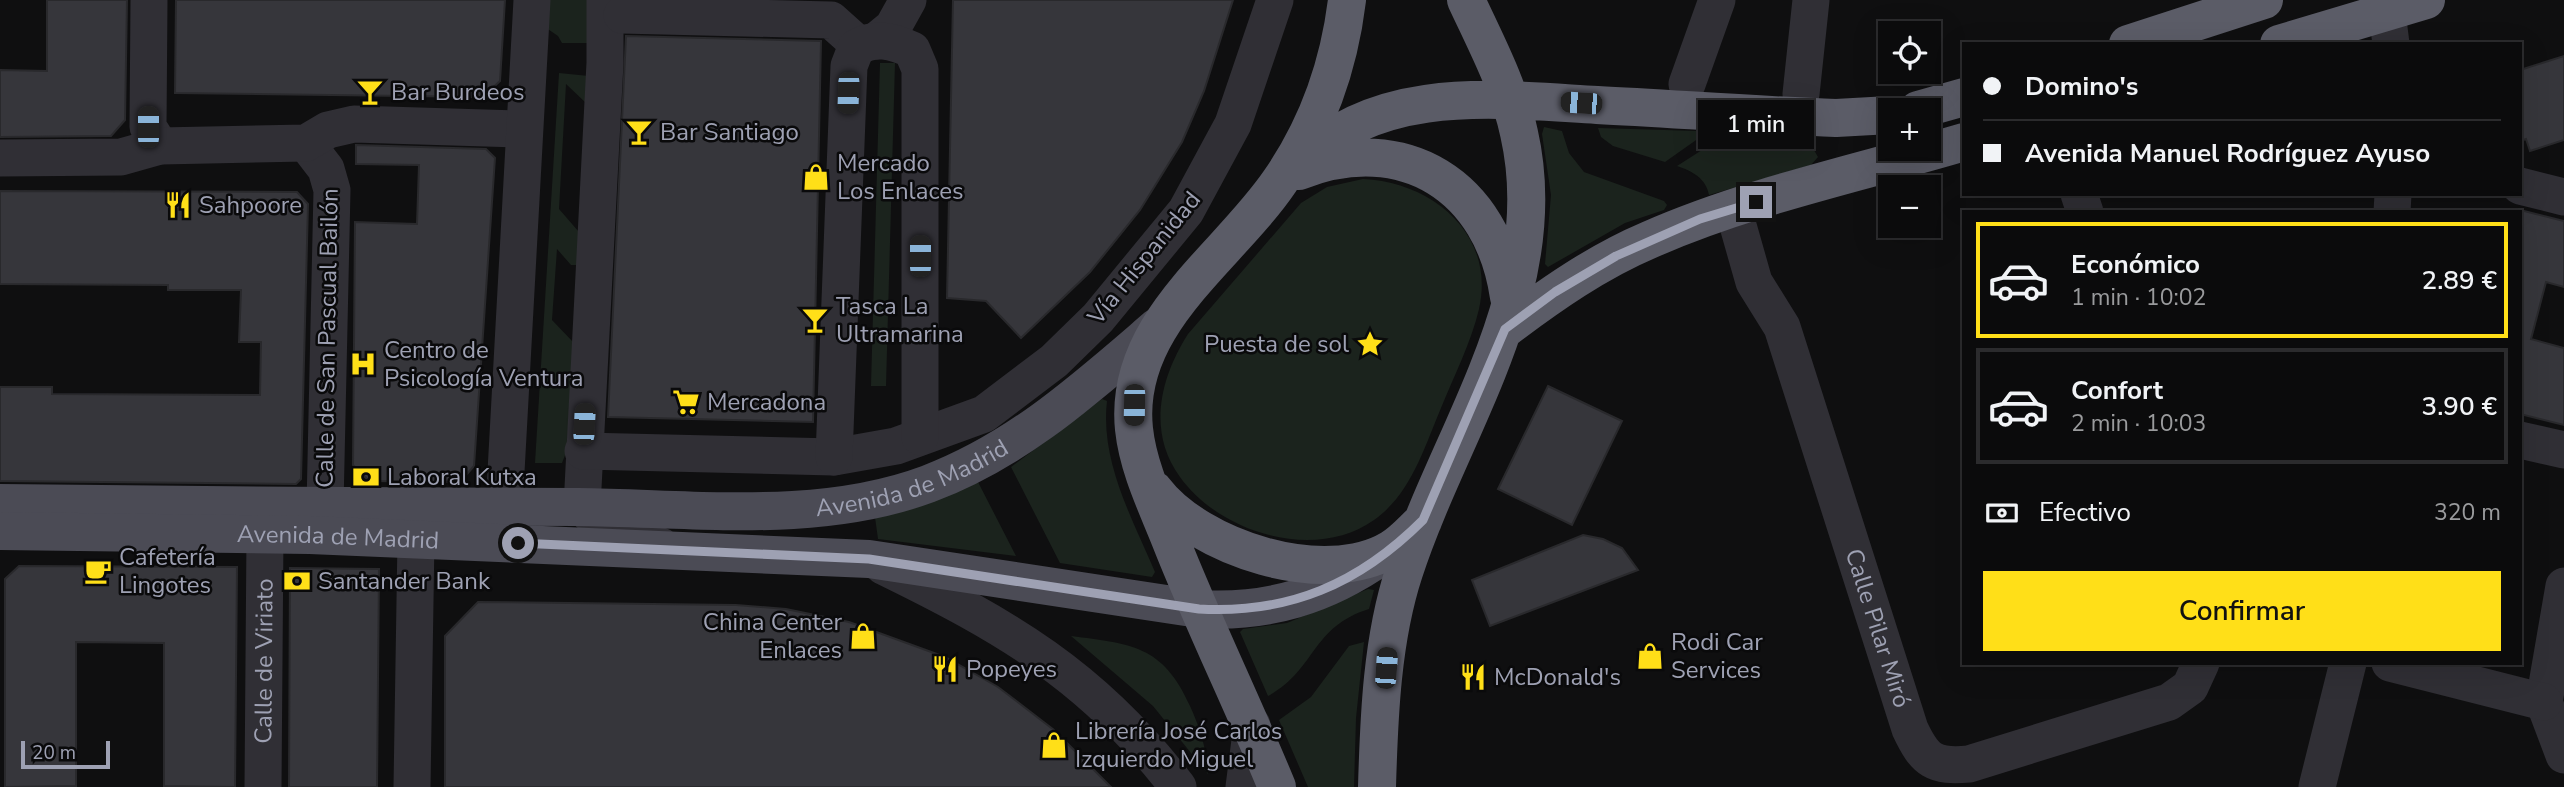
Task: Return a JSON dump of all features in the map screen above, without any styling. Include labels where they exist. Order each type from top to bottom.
[{"type":"highway","points":[[1280,182],[1330,85],[1342,43],[1347,0]]},
{"type":"highway","points":[[1377,787],[1389,632],[1404,572],[1423,520],[1508,319],[1525,237],[1528,207],[1520,134],[1510,99],[1466,0]]},
{"type":"highway","points":[[2134,42],[2264,0]]},
{"type":"highway","points":[[2287,42],[2385,18],[2426,0]]},
{"type":"highway","points":[[1941,104],[1962,98]]},
{"type":"highway","points":[[1277,787],[1199,609],[1148,483],[1137,448],[1134,405],[1142,363],[1157,327],[1280,182],[1312,150],[1360,120],[1401,107],[1440,101],[1510,99],[1836,118],[1878,116]]},
{"type":"highway","points":[[1508,319],[1616,256],[1687,224],[1733,208],[1962,143]]},
{"type":"highway","points":[[1280,182],[1319,163],[1343,157],[1401,161],[1429,171],[1472,204],[1491,233],[1504,272],[1508,319]]},
{"type":"highway","points":[[1148,483],[1166,504],[1184,519],[1265,557],[1313,565],[1335,564],[1389,550],[1423,520]]},
{"type":"main road","name":"Avenida de Madrid","points":[[0,531],[265,534],[317,521],[416,539],[582,507],[814,507],[856,503],[926,485],[993,455],[1032,431],[1157,327]]},
{"type":"main road","name":"Avenida de Madrid","points":[[0,503],[317,521],[498,525],[674,550],[869,559],[1199,609],[1255,609],[1300,599],[1355,574],[1389,550]]},
{"type":"street","points":[[149,0],[148,127],[159,146]]},
{"type":"street","points":[[498,525],[531,0]]},
{"type":"street","points":[[834,457],[849,66],[851,57],[893,27],[908,0]]},
{"type":"street","name":"Vía Hispanidad","points":[[920,437],[984,414],[1023,387],[1098,318],[1170,232],[1203,186],[1233,124],[1275,0]]},
{"type":"street","points":[[1687,84],[1717,0]]},
{"type":"street","points":[[1801,94],[1811,0]]},
{"type":"street","points":[[582,507],[605,63],[613,8],[831,20],[868,43],[897,43],[912,50],[920,69],[920,437]]},
{"type":"street","points":[[0,158],[121,157],[159,146],[306,144],[328,130],[354,124],[522,129]]},
{"type":"street","name":"Calle de San Pascual Bailón","points":[[306,144],[326,169],[332,190],[317,521]]},
{"type":"street","points":[[2522,186],[2564,197]]},
{"type":"street","name":"Calle Pilar Miró","points":[[1733,208],[1754,282],[1783,327],[1910,729],[1918,747],[1932,762],[1948,766],[1969,764],[2169,702],[2190,687],[2200,665]]},
{"type":"street","name":"Avenida de Madrid","points":[[583,452],[834,457],[896,446],[920,437]]},
{"type":"street","points":[[2522,440],[2564,450]]},
{"type":"street","name":"Avenida de Madrid","points":[[582,507],[601,524],[674,550]]},
{"type":"street","name":"Calle de Viriato","points":[[263,787],[265,534]]},
{"type":"street","points":[[412,787],[416,539]]},
{"type":"street","name":"Avenida de Madrid","points":[[869,559],[982,617],[1052,660],[1125,723],[1178,787]]},
{"type":"street","points":[[2564,586],[2557,660],[2544,702],[2564,755]]},
{"type":"street","points":[[2317,787],[2348,665]]},
{"type":"street","points":[[2405,665],[2441,670],[2544,702]]},
{"type":"street","points":[[1244,787],[1252,725]]},
{"type":"shaded area","points":[[543,0],[592,0],[591,43],[562,43],[558,36],[539,23]]},
{"type":"shaded area","points":[[880,63],[895,63],[886,386],[871,386]]},
{"type":"shaded area","points":[[559,73],[589,76],[586,103],[566,84],[559,209],[579,232],[578,265],[571,265],[557,249],[552,320],[573,342],[569,445],[562,463],[535,463]]},
{"type":"shaded area","points":[[1544,127],[1562,131],[1569,153],[1584,172],[1664,201],[1667,205],[1664,210],[1625,223],[1548,267],[1545,264],[1551,195],[1542,134]]},
{"type":"shaded area","points":[[1598,128],[1698,131],[1699,138],[1665,162],[1613,146],[1601,137]]},
{"type":"shaded area","points":[[1713,143],[1792,149],[1811,145],[1818,157],[1811,165],[1709,195],[1698,176],[1677,166]]},
{"type":"shaded area","points":[[1363,179],[1388,182],[1413,190],[1435,202],[1453,217],[1468,236],[1478,257],[1482,282],[1476,322],[1415,469],[1398,497],[1387,509],[1374,520],[1350,533],[1324,539],[1297,540],[1270,535],[1243,526],[1219,513],[1197,497],[1180,477],[1163,442],[1161,405],[1164,387],[1188,334],[1301,203],[1327,187]]},
{"type":"shaded area","points":[[1102,399],[1107,401],[1108,445],[1113,467],[1155,572],[1152,577],[1060,563],[1011,467]]},
{"type":"shaded area","points":[[978,482],[1016,556],[878,539],[875,517]]},
{"type":"shaded area","points":[[1368,589],[1374,590],[1369,609],[1336,627],[1296,674],[1268,696],[1240,632],[1243,629],[1287,623]]},
{"type":"shaded area","points":[[1071,636],[1111,642],[1143,651],[1168,670],[1180,686],[1197,723],[1205,748],[1208,774],[1153,706]]},
{"type":"shaded area","points":[[1364,642],[1356,718],[1354,787],[1308,787],[1279,720],[1311,697],[1349,646]]},
{"type":"building","points":[[47,0],[127,0],[125,120],[111,136],[0,137],[0,70],[47,71]]},
{"type":"building","points":[[176,0],[505,0],[500,81],[483,97],[175,93]]},
{"type":"building","points":[[953,0],[1233,0],[1204,91],[1182,142],[1140,210],[1090,272],[1021,338],[986,301],[947,298]]},
{"type":"building","points":[[626,36],[821,41],[813,422],[608,417]]},
{"type":"building","points":[[2564,56],[2564,140],[2530,151],[2526,139],[2522,140],[2522,69]]},
{"type":"building","points":[[356,145],[486,149],[495,158],[474,466],[460,482],[369,481],[353,465],[355,222],[417,224],[419,165],[356,164]]},
{"type":"building","points":[[0,191],[297,192],[308,204],[301,479],[296,484],[0,481],[0,387],[52,387],[52,394],[260,395],[261,342],[239,342],[241,290],[168,290],[168,285],[0,284]]},
{"type":"building","points":[[2522,210],[2564,221],[2564,287],[2546,282],[2531,339],[2564,348],[2564,425],[2522,414]]},
{"type":"building","points":[[1548,386],[1622,421],[1572,525],[1498,489]]},
{"type":"building","points":[[1583,535],[1603,539],[1622,548],[1638,570],[1490,626],[1472,580]]},
{"type":"building","points":[[19,566],[237,567],[235,787],[164,786],[164,643],[76,642],[76,786],[5,787],[5,579]]},
{"type":"building","points":[[290,568],[379,569],[377,787],[289,787]]},
{"type":"building","points":[[478,602],[736,605],[786,609],[849,622],[945,657],[998,687],[1054,730],[1111,787],[445,787],[445,636]]},
{"type":"place","name":"Bar Burdeos","points":[[370,92]]},
{"type":"place","name":"Bar Santiago","points":[[639,132]]},
{"type":"place","name":"Mercado Los Enlaces","points":[[816,177]]},
{"type":"place","name":"Sahpoore","points":[[178,205]]},
{"type":"place","name":"Tasca La Ultramarina","points":[[815,320]]},
{"type":"place","name":"Puesta de sol","points":[[1370,344]]},
{"type":"place","name":"Centro de Psicología Ventura","points":[[363,364]]},
{"type":"place","name":"Mercadona","points":[[686,402]]},
{"type":"place","name":"Laboral Kutxa","points":[[366,477]]},
{"type":"place","name":"Cafetería Lingotes","points":[[98,571]]},
{"type":"place","name":"Santander Bank","points":[[297,581]]},
{"type":"place","name":"China Center Enlaces","points":[[863,636]]},
{"type":"place","name":"Rodi Car Services","points":[[1650,656]]},
{"type":"place","name":"Popeyes","points":[[945,669]]},
{"type":"place","name":"McDonald's","points":[[1473,677]]},
{"type":"place","name":"Librería José Carlos Izquierdo Miguel","points":[[1054,745]]},
{"type":"route","points":[[518,543],[869,559],[1199,609],[1255,609],[1300,599],[1355,574],[1403,540],[1423,520],[1505,329],[1555,292],[1616,256],[1700,219],[1756,202]]}]
